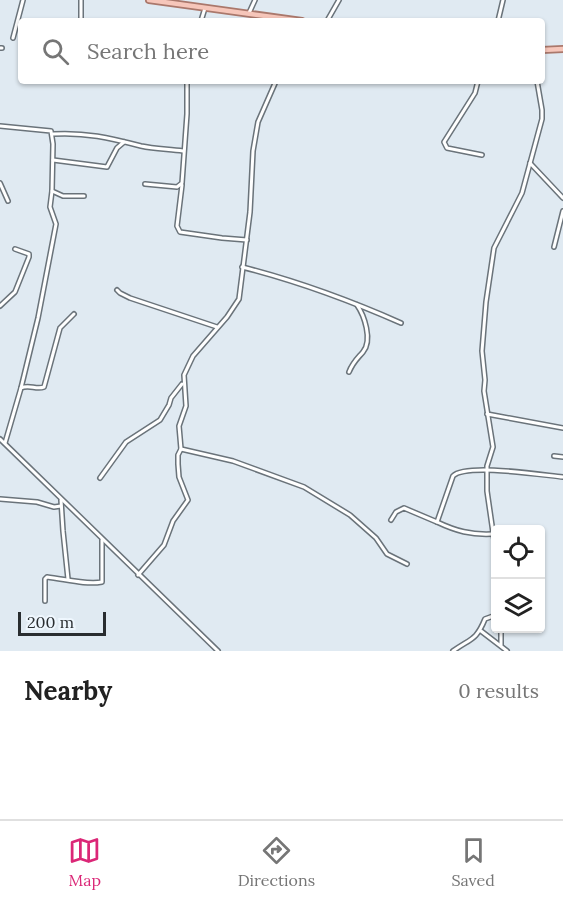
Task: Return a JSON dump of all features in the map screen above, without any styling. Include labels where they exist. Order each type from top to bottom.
[{"type":"main road","points":[[149,0],[282,18]]},
{"type":"main road","points":[[545,50],[563,49]]},
{"type":"street","points":[[19,18],[23,0]]},
{"type":"street","points":[[81,0],[81,18]]},
{"type":"street","points":[[249,13],[255,0]]},
{"type":"street","points":[[329,18],[339,0]]},
{"type":"street","points":[[499,18],[504,0]]},
{"type":"street","points":[[202,18],[205,8]]},
{"type":"street","points":[[14,38],[18,21]]},
{"type":"street","points":[[187,84],[187,114],[177,226],[180,232],[247,240]]},
{"type":"street","points":[[138,575],[164,545],[173,521],[188,500],[179,477],[178,454],[181,449],[180,426],[186,406],[184,375],[193,356],[238,299],[247,240],[253,151],[258,122],[275,84]]},
{"type":"street","points":[[477,84],[475,93],[444,142],[447,148],[482,155]]},
{"type":"street","points":[[491,525],[487,469],[494,447],[484,395],[482,351],[492,253],[518,202],[542,119],[538,84]]},
{"type":"street","points":[[0,126],[51,130],[50,207],[56,224],[38,318],[5,443]]},
{"type":"street","points":[[52,134],[69,132],[183,151]]},
{"type":"street","points":[[52,160],[107,167],[117,148],[126,141]]},
{"type":"street","points":[[530,163],[563,198]]},
{"type":"street","points":[[0,183],[8,201]]},
{"type":"street","points":[[145,184],[177,187],[182,183]]},
{"type":"street","points":[[52,191],[63,196],[84,196]]},
{"type":"street","points":[[554,247],[563,211]]},
{"type":"street","points":[[0,306],[15,291],[29,257],[29,254],[15,249]]},
{"type":"street","points":[[242,267],[285,278],[347,300],[401,323]]},
{"type":"street","points":[[117,290],[130,298],[217,327]]},
{"type":"street","points":[[347,300],[359,308],[368,335],[364,351],[356,358],[349,372]]},
{"type":"street","points":[[21,388],[27,386],[40,389],[44,387],[60,328],[74,314]]},
{"type":"street","points":[[99,478],[126,442],[160,420],[171,398],[183,382]]},
{"type":"street","points":[[487,414],[563,428]]},
{"type":"street","points":[[0,438],[218,651]]},
{"type":"street","points":[[181,449],[233,460],[303,487],[356,520],[376,538],[387,554],[407,564]]},
{"type":"street","points":[[554,456],[563,457]]},
{"type":"street","points":[[437,522],[454,474],[487,469],[563,477]]},
{"type":"street","points":[[0,500],[30,501],[54,507],[61,506]]},
{"type":"street","points":[[62,500],[68,579]]},
{"type":"street","points":[[391,520],[396,512],[404,508],[461,532],[476,535],[491,534]]},
{"type":"street","points":[[45,601],[46,577],[68,579],[86,584],[102,582],[102,540]]},
{"type":"street","points":[[453,651],[474,639],[481,631],[485,619],[491,617]]},
{"type":"street","points":[[481,631],[507,651]]},
{"type":"street","points":[[501,633],[501,645]]}]
